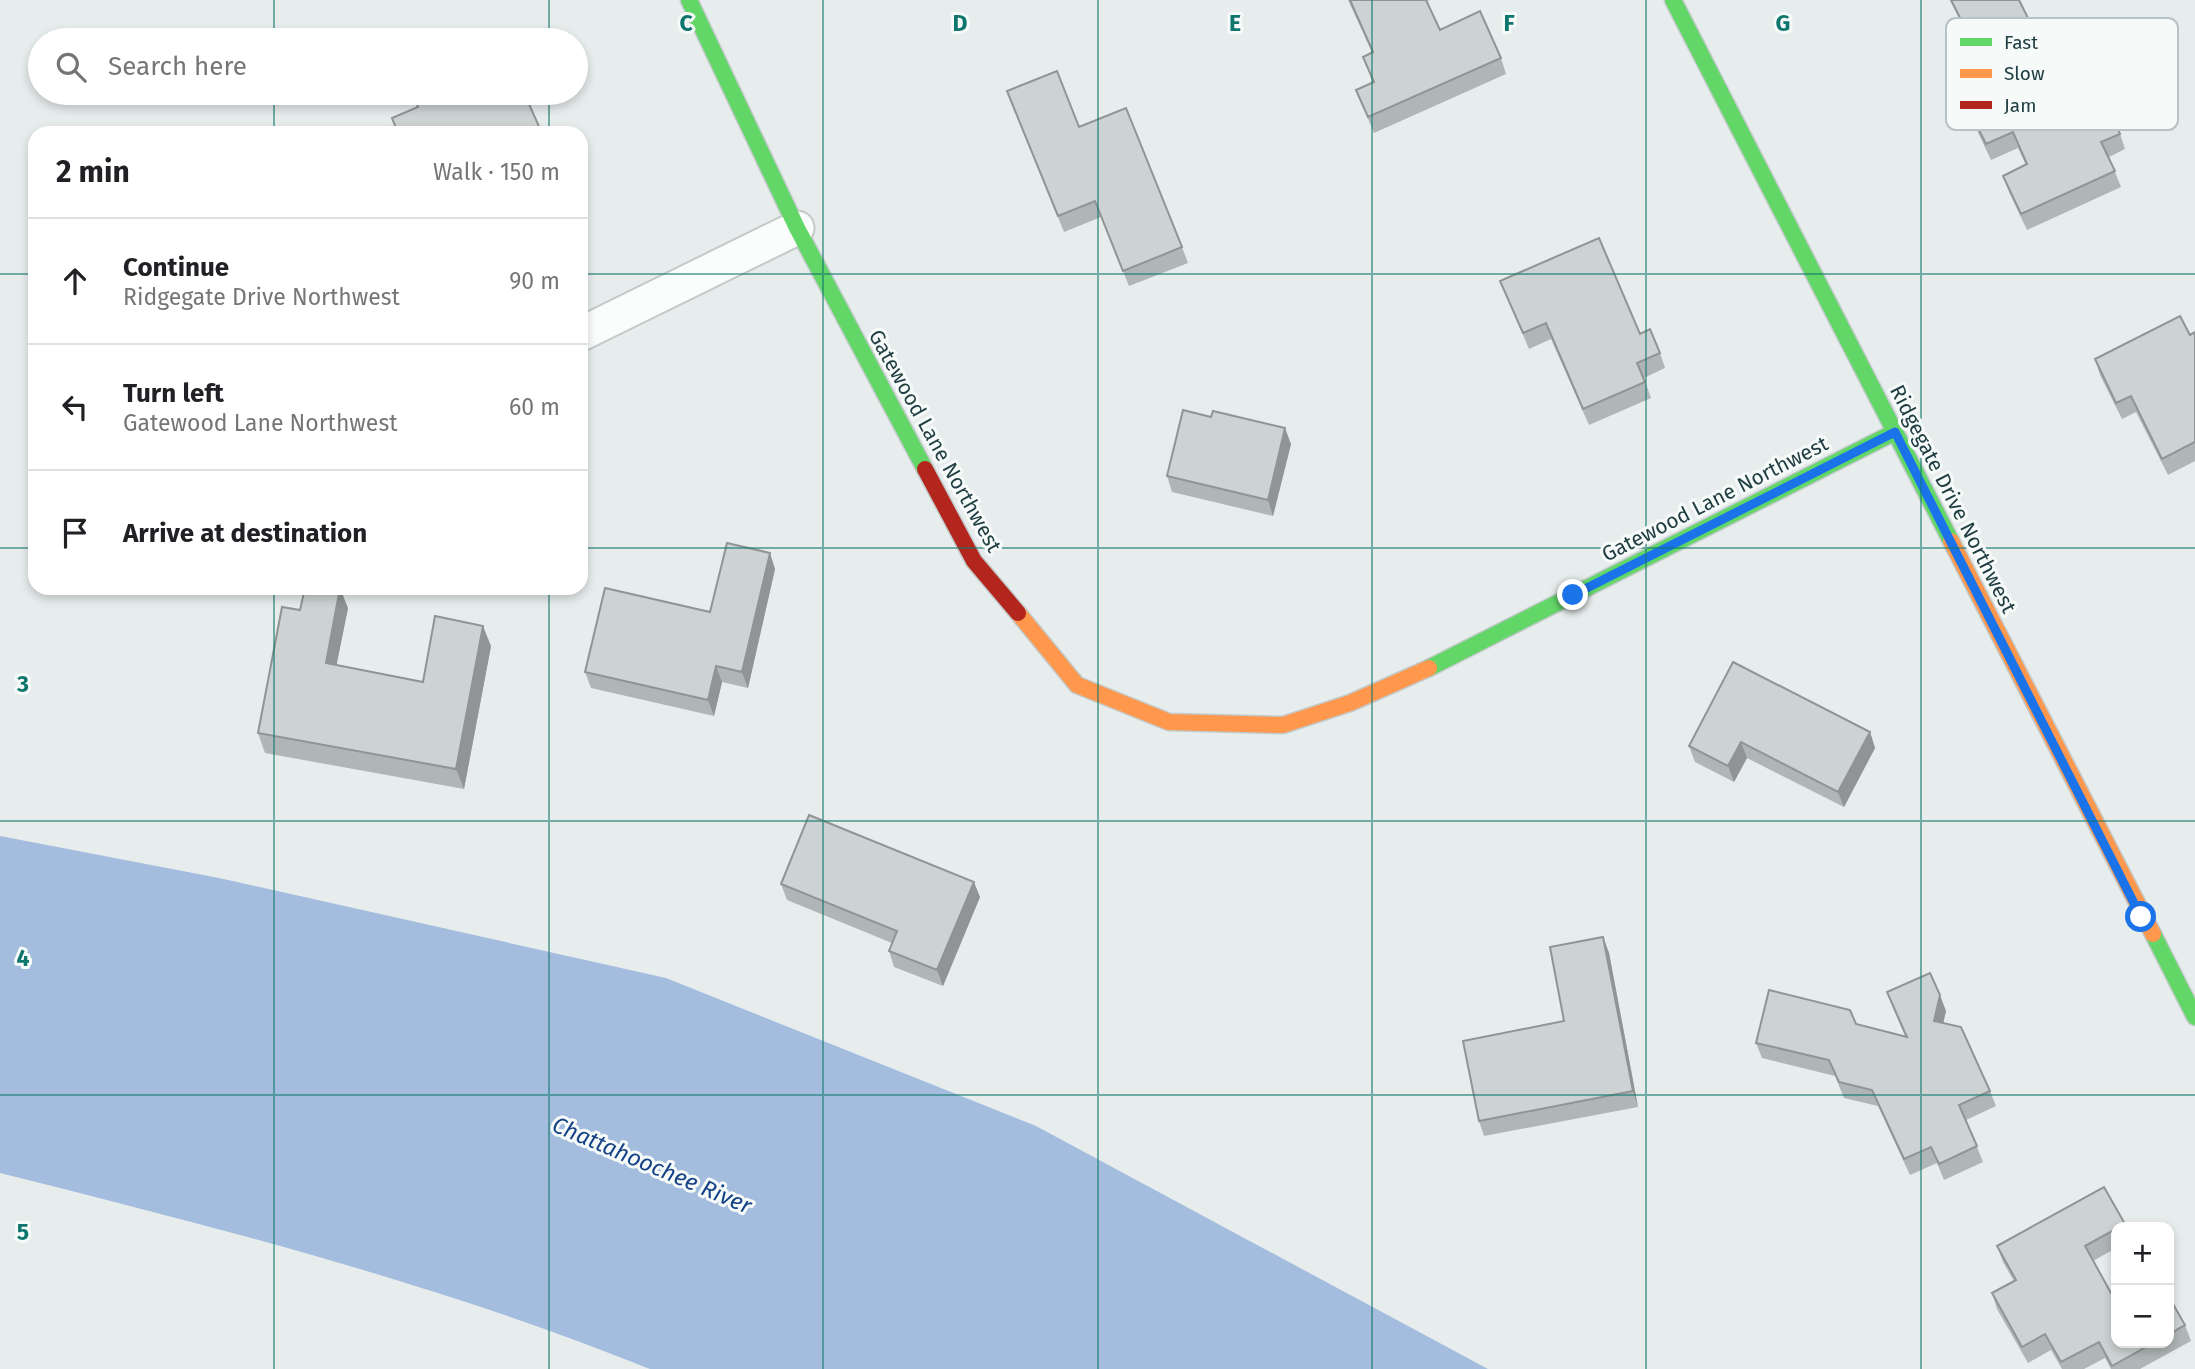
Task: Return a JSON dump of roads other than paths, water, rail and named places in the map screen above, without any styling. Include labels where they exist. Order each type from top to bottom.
[{"type":"street","name":"Gatewood Lane Northwest","points":[[689,0],[797,228],[974,561],[1018,618],[1077,685],[1169,722],[1283,725],[1350,703],[1436,665],[1895,432]]},
{"type":"street","name":"Ridgegate Drive Northwest","points":[[1673,0],[2195,1017]]},
{"type":"street","points":[[588,331],[797,228]]},
{"type":"water","name":"Chattahoochee River","points":[[0,836],[219,878],[666,978],[1036,1126],[1488,1369],[650,1369],[571,1338],[410,1284],[247,1237],[0,1173]]}]
